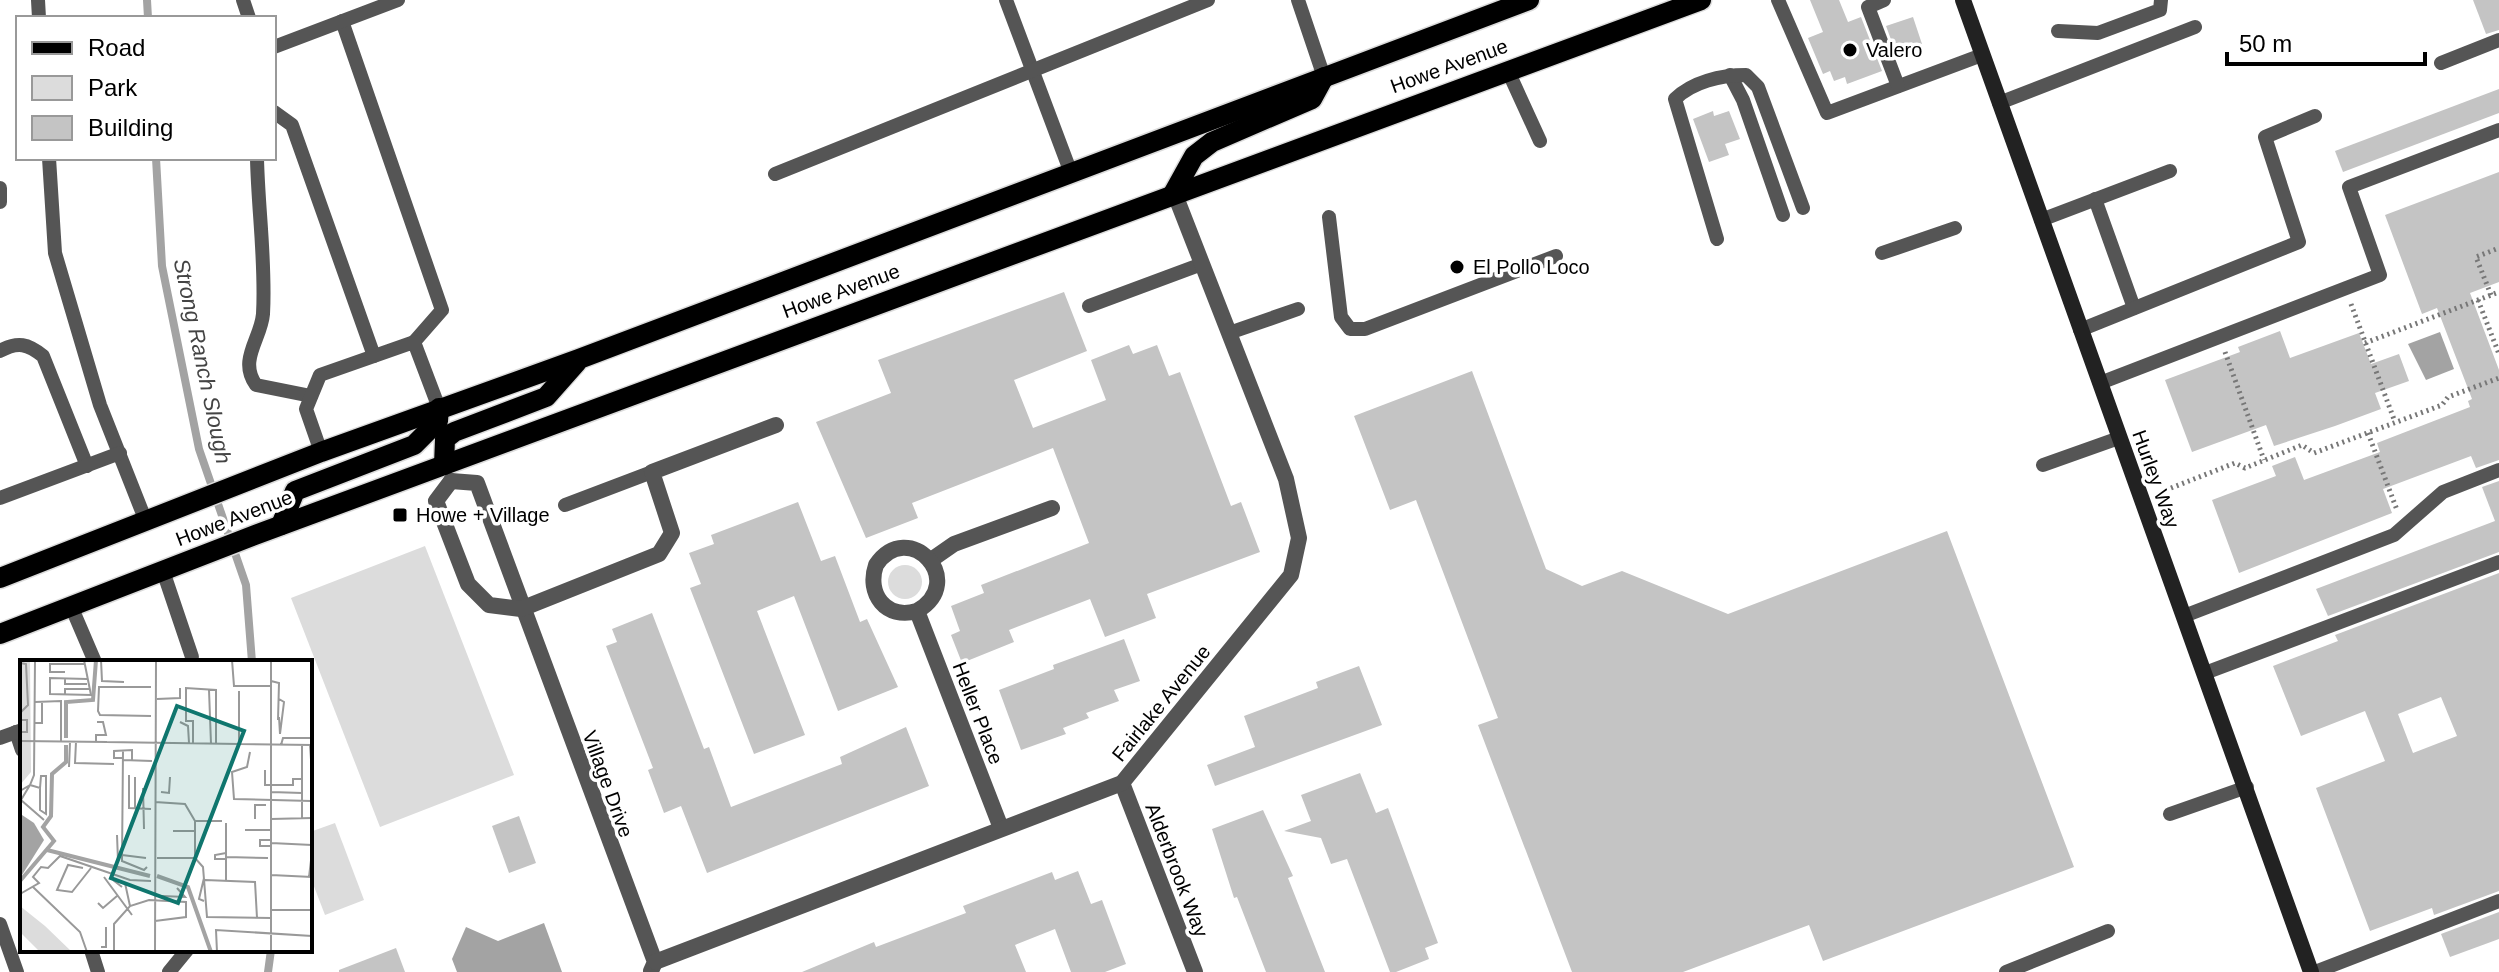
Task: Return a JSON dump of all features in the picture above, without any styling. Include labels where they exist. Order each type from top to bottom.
[{"type":"main road","name":"Howe Avenue","points":[[0,578],[321,452],[579,359],[1529,0]]},
{"type":"main road","name":"Howe Avenue","points":[[0,634],[281,525],[447,473],[1174,192],[1701,0]]},
{"type":"main road","points":[[1174,192],[1194,156],[1212,142],[1312,99],[1324,77]]},
{"type":"main road","points":[[447,473],[445,439],[546,397],[579,359]]},
{"type":"main road","points":[[281,525],[295,491],[414,445],[438,421],[439,408]]},
{"type":"street","name":"Hurley Way","points":[[1963,0],[2313,972]]},
{"type":"street","name":"Fairlake Avenue","points":[[652,967],[1122,783],[1291,575],[1299,538],[1286,479],[1174,192]]},
{"type":"street","points":[[447,473],[436,501],[468,584],[474,594],[489,605],[521,609],[659,554],[672,533],[652,472],[776,425]]},
{"type":"street","name":"Village Drive","points":[[447,473],[477,483],[652,967]]},
{"type":"street","points":[[931,560],[954,544],[1052,508]]},
{"type":"street","points":[[897,549],[913,549],[931,560],[937,588],[926,606],[917,611],[902,614],[885,607],[874,592],[873,575],[881,557],[897,549]]},
{"type":"street","name":"Heller Place","points":[[917,611],[1001,828]]},
{"type":"street","name":"Alderbrook Way","points":[[1122,783],[1195,972]]},
{"type":"lane","points":[[276,46],[398,0]]},
{"type":"lane","points":[[1006,0],[1071,173]]},
{"type":"lane","points":[[775,174],[1208,0]]},
{"type":"lane","points":[[1298,0],[1324,77]]},
{"type":"lane","points":[[1778,0],[1827,113],[1982,55]]},
{"type":"lane","points":[[1884,0],[1868,7],[1898,86]]},
{"type":"lane","points":[[2058,31],[2098,33],[2160,10],[2161,0]]},
{"type":"lane","points":[[321,452],[306,409],[320,375],[414,342],[442,310],[342,21]]},
{"type":"lane","points":[[1999,103],[2195,27]]},
{"type":"lane","points":[[2441,63],[2499,40]]},
{"type":"lane","points":[[1508,71],[1540,141]]},
{"type":"lane","points":[[1717,239],[1675,99],[1686,88],[1730,75],[1746,75],[1758,87],[1803,208]]},
{"type":"lane","points":[[1730,75],[1743,100],[1783,215]]},
{"type":"lane","points":[[276,113],[292,125],[374,356]]},
{"type":"lane","points":[[2080,330],[2299,242],[2265,137],[2315,116]]},
{"type":"lane","points":[[2100,383],[2380,275],[2349,187],[2499,130]]},
{"type":"lane","points":[[49,160],[55,253],[100,405],[145,519]]},
{"type":"lane","points":[[257,160],[263,317],[250,353],[250,377],[256,385],[311,396]]},
{"type":"lane","points":[[2041,220],[2170,171]]},
{"type":"lane","points":[[0,188],[0,202]]},
{"type":"lane","points":[[2095,199],[2134,308]]},
{"type":"lane","points":[[1329,217],[1341,317],[1350,329],[1365,329],[1556,256]]},
{"type":"lane","points":[[1882,253],[1955,228]]},
{"type":"lane","points":[[1089,306],[1202,264]]},
{"type":"lane","points":[[1229,333],[1298,309]]},
{"type":"lane","points":[[414,342],[439,408]]},
{"type":"lane","points":[[0,351],[16,343],[29,345],[43,356],[87,466]]},
{"type":"lane","points":[[2043,465],[2119,438]]},
{"type":"lane","points":[[0,498],[120,453]]},
{"type":"lane","points":[[2184,616],[2394,535],[2443,492],[2499,470]]},
{"type":"lane","points":[[565,505],[652,472]]},
{"type":"lane","points":[[2205,673],[2499,562]]},
{"type":"lane","points":[[163,571],[192,657]]},
{"type":"lane","points":[[71,606],[94,660]]},
{"type":"lane","points":[[0,738],[19,731]]},
{"type":"lane","points":[[2170,814],[2247,787]]},
{"type":"lane","points":[[2313,972],[2499,901]]},
{"type":"lane","points":[[0,924],[17,972]]},
{"type":"lane","points":[[2006,972],[2108,931]]},
{"type":"lane","points":[[92,952],[98,972]]},
{"type":"lane","points":[[169,972],[185,952]]},
{"type":"path","points":[[2491,295],[2476,257],[2499,248]]},
{"type":"path","points":[[2345,289],[2395,423]]},
{"type":"path","points":[[2365,343],[2499,292]]},
{"type":"path","points":[[2478,300],[2499,354]]},
{"type":"path","points":[[2219,336],[2264,460]]},
{"type":"path","points":[[2171,488],[2235,463],[2245,468],[2302,445],[2314,453],[2395,423],[2499,378]]},
{"type":"path","points":[[2368,433],[2403,526]]},
{"type":"green space","points":[[425,546],[514,775],[380,827],[291,598]]},
{"type":"green space","points":[[905,565],[917,570],[922,582],[917,594],[905,599],[893,594],[888,582],[893,570]]},
{"type":"green space","points":[[335,823],[364,900],[325,915],[312,881],[312,831]]},
{"type":"shaded area","points":[[2440,332],[2454,369],[2426,380],[2408,344]]},
{"type":"shaded area","points":[[544,923],[562,972],[457,972],[452,959],[466,927],[498,941]]},
{"type":"building","points":[[1810,0],[1839,0],[1848,22],[1861,17],[1882,71],[1847,84],[1845,77],[1834,81],[1830,71],[1823,74],[1808,38],[1823,32]]},
{"type":"building","points":[[2473,0],[2499,0],[2499,30],[2486,34]]},
{"type":"building","points":[[1913,17],[1922,44],[1896,53],[1886,26]]},
{"type":"building","points":[[2499,89],[2499,113],[2343,172],[2335,151]]},
{"type":"building","points":[[1713,111],[1714,116],[1729,111],[1740,139],[1725,144],[1729,155],[1709,162],[1693,119]]},
{"type":"building","points":[[2499,172],[2499,282],[2470,293],[2499,370],[2499,460],[2476,468],[2471,456],[2383,489],[2392,513],[2239,573],[2212,500],[2276,476],[2272,466],[2295,457],[2304,480],[2380,452],[2377,443],[2470,407],[2468,401],[2472,399],[2437,308],[2422,314],[2385,215]]},
{"type":"building","points":[[1064,292],[1087,351],[1014,380],[1033,428],[1106,400],[1091,360],[1129,345],[1133,354],[1157,345],[1169,376],[1180,372],[1231,506],[1241,502],[1260,552],[1147,594],[1156,618],[1105,637],[1090,599],[1009,630],[1014,642],[962,663],[951,635],[960,631],[951,606],[984,593],[981,585],[1089,543],[1053,448],[912,503],[918,518],[866,538],[816,422],[891,393],[878,360]]},
{"type":"building","points":[[2280,331],[2290,358],[2359,333],[2371,364],[2399,354],[2409,381],[2375,393],[2381,409],[2274,446],[2266,425],[2192,452],[2165,380],[2240,352],[2238,347]]},
{"type":"building","points":[[1472,371],[1546,569],[1582,586],[1622,571],[1728,614],[1947,531],[2074,867],[1823,961],[1809,925],[1683,972],[1572,972],[1478,725],[1498,718],[1416,500],[1390,510],[1354,416]]},
{"type":"building","points":[[2499,481],[2499,552],[2328,616],[2316,589],[2495,521],[2482,487]]},
{"type":"building","points":[[798,502],[821,561],[835,556],[860,622],[867,619],[898,687],[838,711],[794,596],[757,611],[805,735],[754,754],[690,588],[701,584],[689,553],[714,544],[711,535]]},
{"type":"building","points":[[2499,573],[2499,891],[2434,915],[2432,908],[2370,931],[2316,788],[2385,761],[2365,711],[2301,736],[2273,666],[2338,641],[2335,635]],"holes":[[[2441,697],[2457,736],[2413,753],[2398,714]]]},
{"type":"building","points":[[652,613],[704,749],[709,747],[731,807],[842,764],[840,757],[906,727],[929,786],[707,873],[681,806],[664,813],[648,770],[653,768],[606,646],[617,642],[612,629]]},
{"type":"building","points":[[1124,639],[1140,681],[1114,690],[1119,701],[1086,713],[1089,718],[1063,728],[1066,734],[1021,750],[999,690],[1054,669],[1053,665]]},
{"type":"building","points":[[1359,666],[1382,725],[1215,786],[1207,765],[1255,747],[1244,716],[1318,688],[1316,682]]},
{"type":"building","points":[[1360,773],[1376,813],[1388,808],[1438,943],[1425,948],[1429,959],[1396,972],[1390,972],[1347,859],[1331,864],[1321,838],[1284,831],[1311,821],[1301,795]]},
{"type":"building","points":[[1263,810],[1293,876],[1288,878],[1325,972],[1266,972],[1237,897],[1234,898],[1212,829]]},
{"type":"building","points":[[519,816],[536,863],[509,873],[492,826]]},
{"type":"building","points":[[1078,871],[1091,904],[1102,900],[1126,964],[1105,972],[1071,972],[1055,929],[1015,945],[1026,972],[802,972],[874,942],[876,947],[966,913],[963,906],[1052,872],[1055,880]]},
{"type":"building","points":[[2499,912],[2499,939],[2450,957],[2441,934]]},
{"type":"building","points":[[396,948],[405,972],[339,972],[339,970]]},
{"type":"waterway","name":"Strong Ranch Slough","points":[[147,0],[148,16]]},
{"type":"waterway","name":"Strong Ranch Slough","points":[[156,160],[162,266],[199,449],[246,585],[252,660]]},
{"type":"waterway","name":"Strong Ranch Slough","points":[[268,972],[271,952]]},
{"type":"place","name":"Valero","points":[[1850,50]]},
{"type":"place","name":"El Pollo Loco","points":[[1457,267]]},
{"type":"place","name":"Howe + Village","points":[[400,515]]}]
